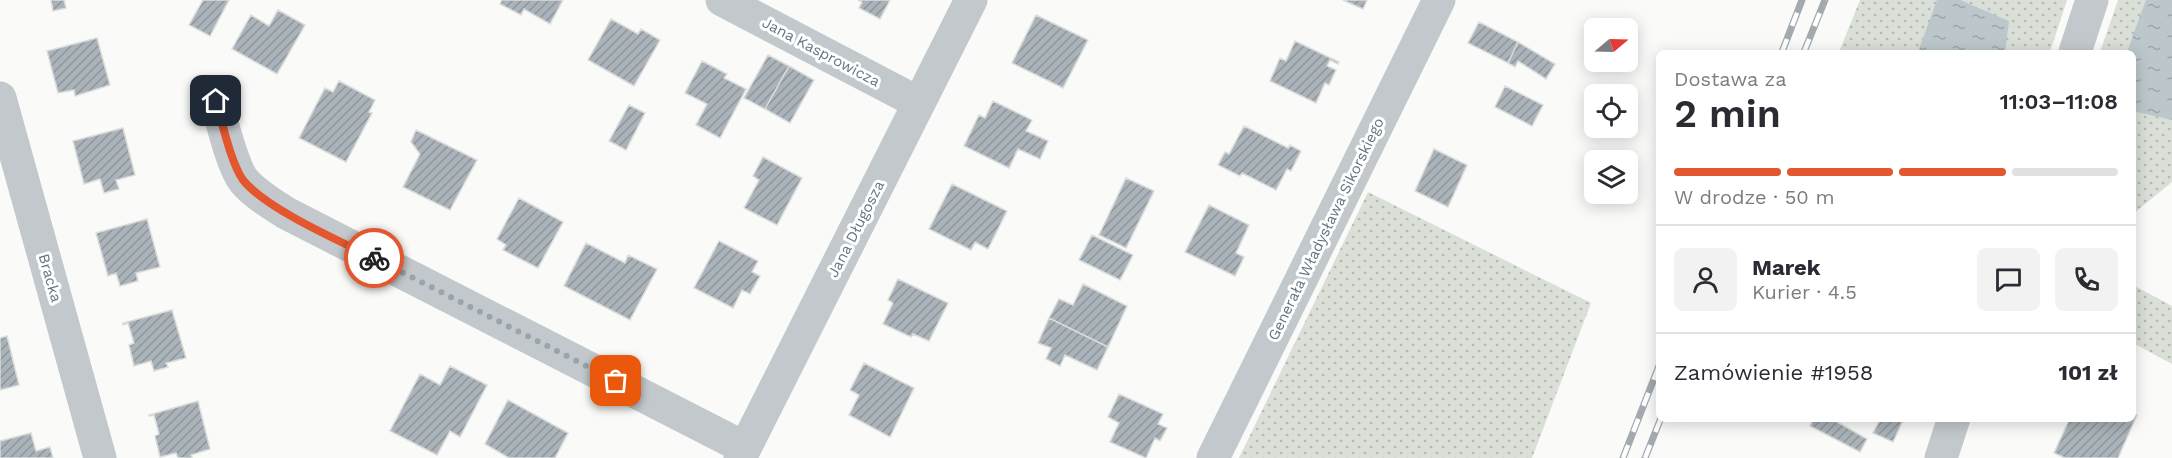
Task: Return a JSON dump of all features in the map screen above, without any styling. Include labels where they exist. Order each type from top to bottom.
[{"type":"street","name":"Jana Kasprowicza","points":[[722,0],[919,103]]},
{"type":"street","name":"Jana Długosza","points":[[742,453],[971,0]]},
{"type":"street","name":"Generała Władysława Sikorskiego","points":[[1213,458],[1439,0]]},
{"type":"street","points":[[2076,50],[2092,0]]},
{"type":"street","name":"Bracka","points":[[0,98],[100,458]]},
{"type":"street","points":[[216,101],[243,179],[279,208],[742,453]]},
{"type":"street","points":[[1941,458],[1953,422]]},
{"type":"shaded area","points":[[1860,0],[2067,0],[2051,50],[1840,50]]},
{"type":"shaded area","points":[[2118,0],[2172,0],[2172,182],[2136,212],[2136,50],[2101,50]]},
{"type":"shaded area","points":[[1368,192],[1591,303],[1532,458],[1239,458]]},
{"type":"shaded area","points":[[2136,287],[2172,306],[2172,364],[2136,345]]},
{"type":"water","points":[[1937,0],[1960,0],[2009,21],[2005,50],[1919,50]]},
{"type":"water","points":[[2146,0],[2172,0],[2172,120],[2136,112],[2136,50],[2128,50]]},
{"type":"building","points":[[51,0],[64,0],[66,8],[53,11]]},
{"type":"building","points":[[203,0],[229,0],[210,36],[189,25]]},
{"type":"building","points":[[502,0],[563,0],[550,24],[524,9],[521,15],[500,4]]},
{"type":"building","points":[[858,0],[890,0],[880,19],[859,8],[862,2]]},
{"type":"building","points":[[1343,0],[1367,0],[1363,9]]},
{"type":"building","points":[[278,10],[305,25],[277,74],[232,49],[251,15],[269,26]]},
{"type":"building","points":[[1036,15],[1088,40],[1063,88],[1012,63]]},
{"type":"building","points":[[611,19],[638,34],[641,29],[660,40],[634,86],[588,60]]},
{"type":"building","points":[[1479,22],[1518,42],[1508,63],[1468,43]]},
{"type":"building","points":[[97,38],[110,85],[75,96],[74,90],[58,93],[47,51]]},
{"type":"building","points":[[1295,41],[1339,62],[1338,64],[1330,60],[1327,66],[1336,70],[1329,85],[1325,83],[1316,103],[1270,81],[1280,58],[1286,61]]},
{"type":"building","points":[[1518,42],[1555,64],[1546,79],[1518,61],[1515,67],[1508,63]]},
{"type":"building","points":[[768,55],[789,66],[765,109],[744,98]]},
{"type":"building","points":[[702,61],[727,74],[724,78],[746,89],[720,138],[696,125],[707,104],[685,93]]},
{"type":"building","points":[[789,66],[814,80],[790,123],[765,109]]},
{"type":"building","points":[[339,81],[375,100],[369,112],[372,113],[346,162],[299,138],[325,88],[333,92]]},
{"type":"building","points":[[1505,86],[1543,105],[1532,126],[1495,107]]},
{"type":"building","points":[[993,101],[1032,120],[1026,131],[1048,141],[1040,159],[1018,149],[1009,168],[964,146],[979,115],[985,118]]},
{"type":"building","points":[[629,105],[645,113],[626,150],[609,141]]},
{"type":"building","points":[[1244,126],[1288,148],[1290,145],[1301,151],[1291,171],[1287,169],[1276,190],[1242,173],[1240,176],[1218,165],[1225,152],[1229,154]]},
{"type":"building","points":[[123,128],[135,175],[116,180],[119,189],[104,193],[100,179],[84,184],[73,141]]},
{"type":"building","points":[[416,130],[477,160],[450,210],[403,187],[420,154],[411,142]]},
{"type":"building","points":[[1434,149],[1467,165],[1448,207],[1415,191]]},
{"type":"building","points":[[763,157],[802,178],[777,225],[744,208],[759,180],[753,176]]},
{"type":"building","points":[[1126,178],[1154,191],[1126,248],[1099,235]]},
{"type":"building","points":[[952,184],[1007,211],[988,249],[975,242],[971,250],[929,229]]},
{"type":"building","points":[[519,198],[563,222],[538,268],[503,250],[506,245],[497,239]]},
{"type":"building","points":[[1209,205],[1249,225],[1236,253],[1244,257],[1235,276],[1185,252]]},
{"type":"building","points":[[147,219],[160,267],[136,273],[138,281],[120,286],[116,273],[108,276],[96,233]]},
{"type":"building","points":[[1092,235],[1133,255],[1120,280],[1079,260]]},
{"type":"building","points":[[719,241],[758,261],[752,272],[760,276],[750,294],[742,290],[733,308],[694,288]]},
{"type":"building","points":[[586,243],[625,263],[628,255],[657,269],[630,320],[564,286]]},
{"type":"building","points":[[898,279],[948,303],[929,341],[913,334],[911,337],[883,324],[893,303],[888,300]]},
{"type":"building","points":[[1083,284],[1127,306],[1108,347],[1049,318],[1059,299],[1073,305]]},
{"type":"building","points":[[172,310],[186,358],[166,363],[168,367],[154,371],[151,361],[134,366],[129,345],[134,343],[128,323],[123,325],[123,323]]},
{"type":"building","points":[[1049,318],[1108,347],[1097,370],[1065,355],[1060,366],[1046,359],[1051,348],[1038,343]]},
{"type":"building","points":[[7,336],[19,385],[0,390],[0,338]]},
{"type":"building","points":[[864,363],[914,388],[890,437],[849,415],[859,395],[850,390]]},
{"type":"building","points":[[450,366],[487,385],[460,437],[450,431],[437,455],[390,431],[420,374],[440,385]]},
{"type":"building","points":[[1119,394],[1163,414],[1158,424],[1167,428],[1160,441],[1155,438],[1146,458],[1110,442],[1119,423],[1108,417]]},
{"type":"building","points":[[508,400],[568,433],[555,458],[509,458],[485,444]]},
{"type":"building","points":[[198,401],[210,449],[191,455],[192,458],[178,458],[176,453],[160,457],[155,436],[159,434],[154,415],[149,415]]},
{"type":"building","points":[[1812,422],[1837,422],[1867,439],[1860,452],[1810,426]]},
{"type":"building","points":[[1879,422],[1902,422],[1893,442],[1873,433]]},
{"type":"building","points":[[2068,422],[2134,422],[2118,458],[2065,458],[2054,453]]},
{"type":"building","points":[[31,433],[36,451],[50,447],[53,458],[0,458],[0,441]]},
{"type":"railway","points":[[1783,50],[1802,0]]},
{"type":"railway","points":[[1805,50],[1825,0]]},
{"type":"railway","points":[[1623,458],[1656,374]]},
{"type":"railway","points":[[1645,458],[1659,422]]},
{"type":"way so far","points":[[374,258],[616,381]]},
{"type":"route","points":[[216,101],[238,170],[249,186],[286,213],[374,258]]}]
